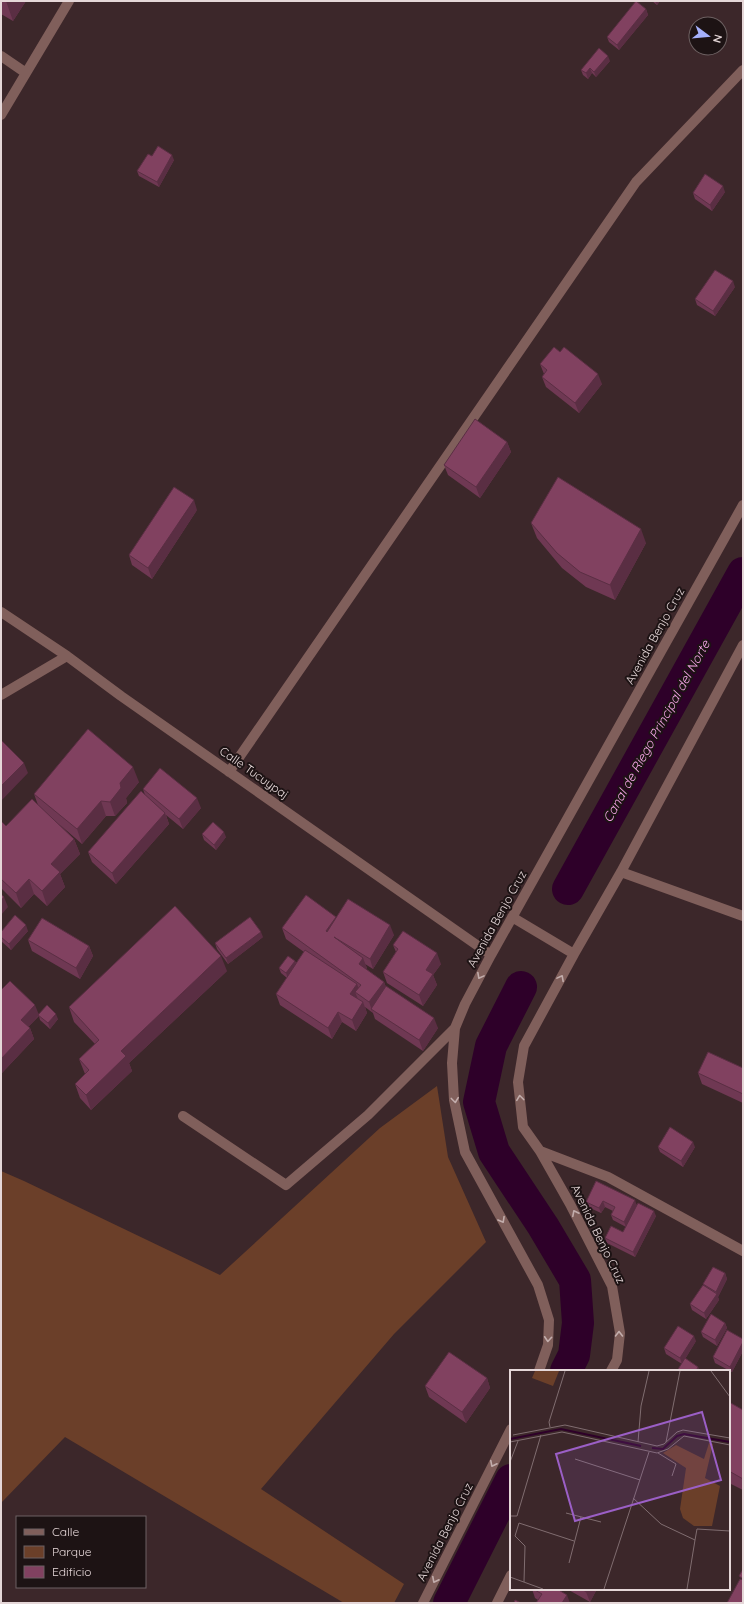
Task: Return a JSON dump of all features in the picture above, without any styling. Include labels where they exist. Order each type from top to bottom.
[{"type":"street","points":[[1,115],[69,1]]},
{"type":"street","points":[[1,56],[26,73]]},
{"type":"street","points":[[229,772],[636,182],[743,70]]},
{"type":"street","name":"Avenida Benjo Cruz","points":[[539,1370],[548,1345],[549,1320],[538,1285],[465,1152],[454,1100],[452,1063],[455,1028],[465,1004],[491,955],[743,505]]},
{"type":"street","name":"Calle Tucuypaj","points":[[1,612],[67,656],[229,772],[491,955]]},
{"type":"street","name":"Avenida Benjo Cruz","points":[[612,1370],[617,1360],[620,1333],[612,1286],[570,1204],[540,1151],[523,1127],[518,1082],[524,1046],[621,872],[743,646]]},
{"type":"street","points":[[1,696],[67,656]]},
{"type":"street","points":[[621,872],[743,916]]},
{"type":"street","points":[[512,918],[574,954]]},
{"type":"street","points":[[183,1116],[286,1186],[368,1115],[455,1028]]},
{"type":"street","points":[[540,1151],[608,1177],[743,1251]]},
{"type":"street","name":"Avenida Benjo Cruz","points":[[423,1603],[510,1431]]},
{"type":"street","points":[[497,1603],[510,1577]]},
{"type":"green space","points":[[437,1086],[448,1157],[486,1242],[394,1334],[261,1489],[404,1584],[394,1603],[344,1603],[65,1437],[1,1503],[1,1171],[220,1275],[380,1128]]},
{"type":"building","points":[[636,1],[646,9],[617,45],[607,37]]},
{"type":"building","points":[[599,48],[608,56],[594,72],[590,68],[586,73],[581,70]]},
{"type":"building","points":[[158,146],[172,155],[157,182],[137,171],[148,154],[152,156]]},
{"type":"building","points":[[705,174],[723,186],[710,205],[693,193]]},
{"type":"building","points":[[715,270],[733,281],[713,311],[695,299]]},
{"type":"building","points":[[554,347],[560,352],[564,347],[598,374],[575,403],[542,377],[547,370],[540,364]]},
{"type":"building","points":[[475,419],[507,442],[476,487],[444,465]]},
{"type":"building","points":[[558,477],[641,529],[610,585],[580,572],[557,553],[531,523]]},
{"type":"building","points":[[174,487],[194,500],[148,568],[129,555]]},
{"type":"building","points":[[88,729],[133,767],[120,783],[121,788],[110,802],[101,801],[77,829],[34,794]]},
{"type":"building","points":[[1,740],[24,763],[1,786]]},
{"type":"building","points":[[160,768],[197,798],[179,819],[143,789]]},
{"type":"building","points":[[141,791],[165,813],[112,873],[88,852]]},
{"type":"building","points":[[32,799],[74,839],[51,864],[60,872],[42,891],[29,879],[16,893],[1,879],[1,823],[2,822],[6,826]]},
{"type":"building","points":[[213,822],[224,832],[214,845],[202,834]]},
{"type":"building","points":[[1,894],[4,897],[1,901]]},
{"type":"building","points":[[306,895],[336,917],[326,931],[327,932],[348,899],[390,925],[370,959],[334,937],[363,958],[359,964],[384,982],[369,1002],[355,992],[361,985],[282,928]]},
{"type":"building","points":[[175,906],[221,956],[121,1051],[126,1056],[86,1095],[75,1084],[89,1070],[79,1059],[99,1040],[69,1007]]},
{"type":"building","points":[[15,915],[26,925],[9,944],[1,937],[1,932]]},
{"type":"building","points":[[250,917],[261,932],[226,958],[215,943]]},
{"type":"building","points":[[42,918],[89,946],[76,968],[28,940]]},
{"type":"building","points":[[403,931],[437,953],[426,970],[433,974],[419,995],[383,972],[398,949],[393,945]]},
{"type":"building","points":[[305,950],[357,984],[350,994],[363,1002],[352,1020],[338,1012],[328,1028],[276,994]]},
{"type":"building","points":[[288,956],[295,961],[286,973],[279,968]]},
{"type":"building","points":[[10,981],[35,1005],[21,1020],[30,1028],[1,1059],[1,990]]},
{"type":"building","points":[[386,986],[434,1018],[419,1040],[371,1009]]},
{"type":"building","points":[[47,1005],[56,1014],[48,1023],[38,1015]]},
{"type":"building","points":[[708,1052],[743,1068],[743,1094],[698,1073]]},
{"type":"building","points":[[670,1127],[693,1142],[681,1161],[658,1147]]},
{"type":"building","points":[[596,1181],[635,1200],[624,1222],[611,1215],[615,1207],[603,1201],[599,1208],[586,1202]]},
{"type":"building","points":[[638,1203],[654,1211],[633,1252],[605,1238],[611,1226],[623,1232]]},
{"type":"building","points":[[713,1267],[725,1273],[716,1292],[703,1284]]},
{"type":"building","points":[[703,1285],[717,1294],[704,1313],[690,1304]]},
{"type":"building","points":[[711,1314],[725,1323],[715,1340],[701,1332]]},
{"type":"building","points":[[678,1326],[694,1336],[680,1358],[664,1348]]},
{"type":"building","points":[[727,1330],[743,1339],[743,1342],[730,1367],[713,1357]]},
{"type":"building","points":[[449,1352],[487,1378],[462,1412],[425,1386]]},
{"type":"building","points":[[685,1358],[698,1367],[696,1370],[678,1370]]},
{"type":"building","points":[[730,1403],[743,1410],[743,1479],[730,1472]]},
{"type":"building","points":[[743,1569],[743,1579],[739,1576]]},
{"type":"building","points":[[740,1579],[743,1580],[743,1603],[727,1603]]},
{"type":"building","points":[[535,1590],[559,1590],[567,1595],[562,1603],[536,1603],[542,1594]]},
{"type":"building","points":[[515,1600],[521,1603],[514,1603]]},
{"type":"waterway","name":"Canal de Riego Principal del Norte","points":[[568,889],[743,573]]},
{"type":"waterway","name":"Canal de Riego Principal del Norte","points":[[521,987],[491,1046],[479,1102],[494,1152],[543,1226],[575,1280],[578,1323],[574,1355],[566,1370]]},
{"type":"waterway","name":"Canal de Riego Principal del Norte","points":[[449,1603],[510,1482]]}]
